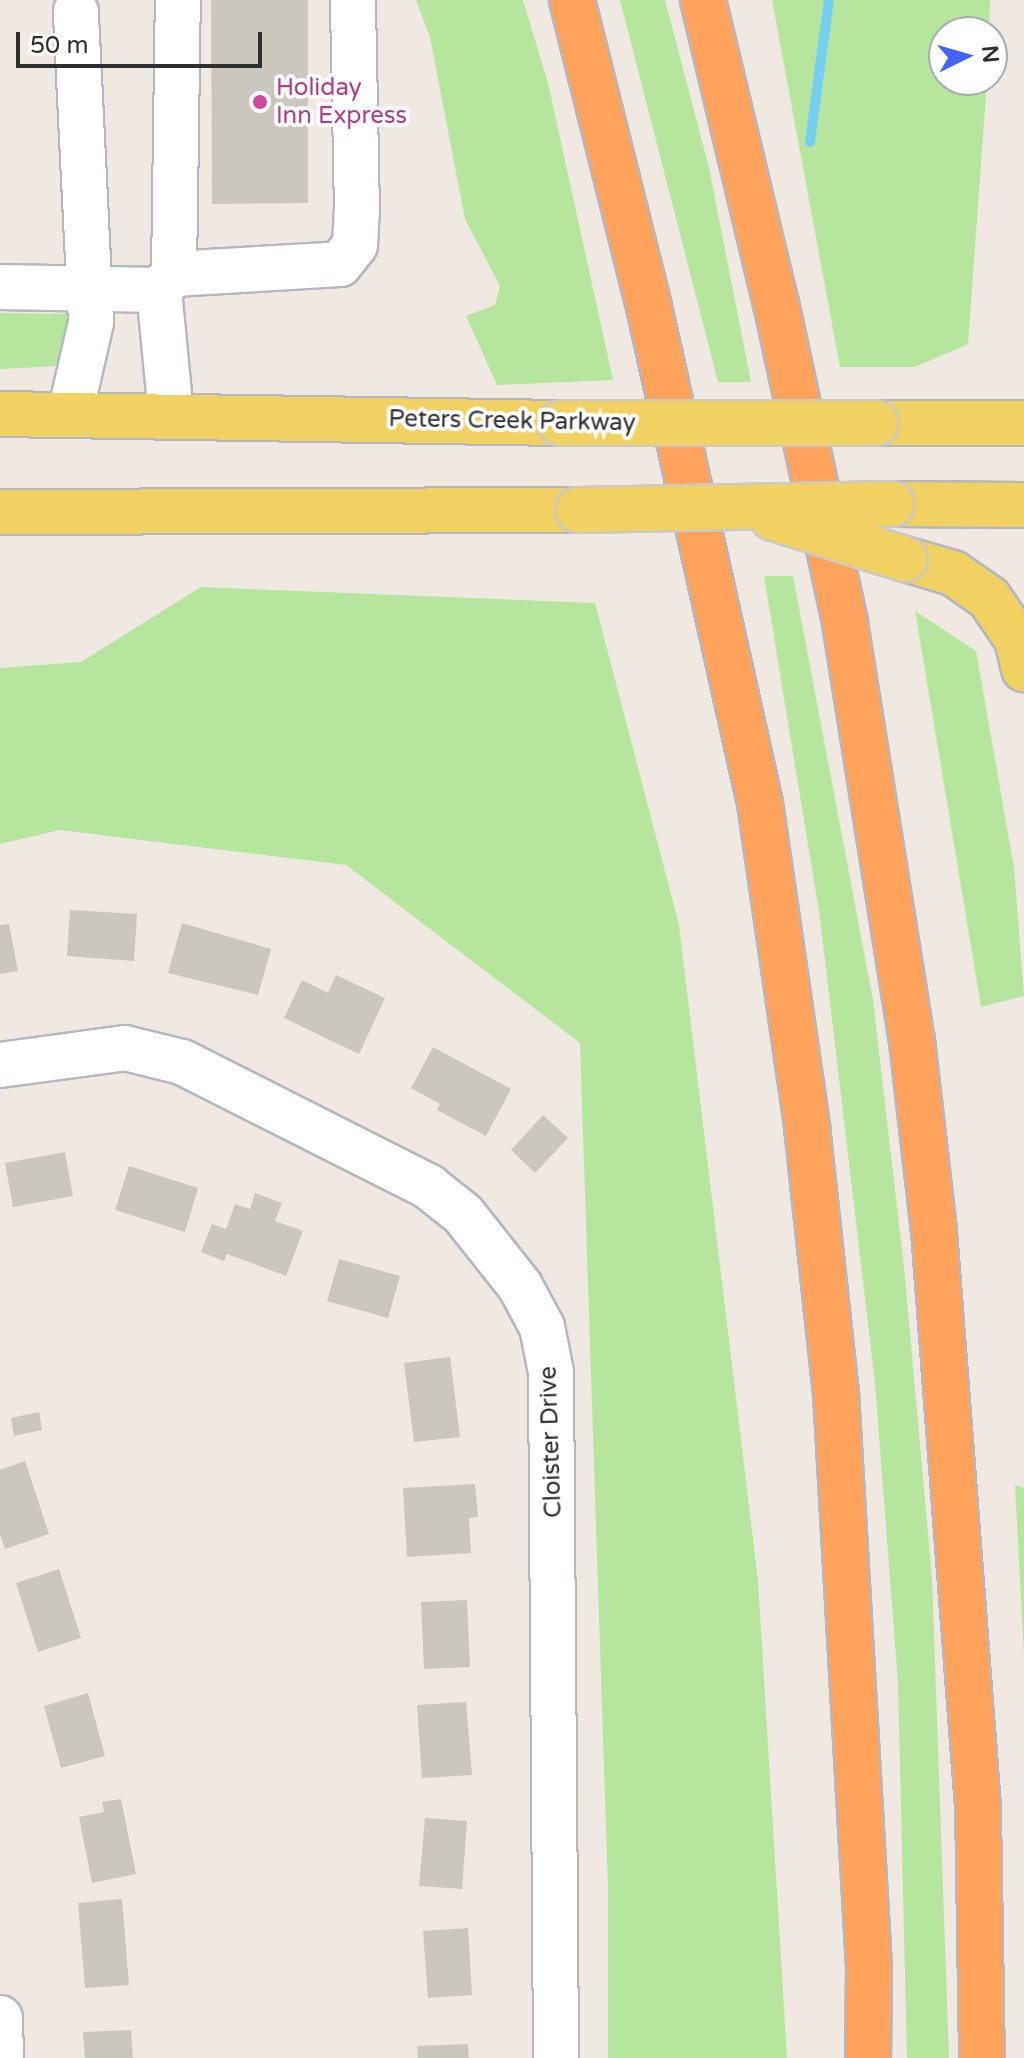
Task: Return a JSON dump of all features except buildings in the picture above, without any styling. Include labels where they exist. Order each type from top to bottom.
[{"type":"highway","points":[[572,0],[647,298],[760,803],[805,1111],[836,1393],[869,1967],[868,2058]]},
{"type":"highway","points":[[703,0],[776,303],[845,623],[912,1041],[934,1231],[978,1807],[982,2058]]},
{"type":"main road","name":"Peters Creek Parkway","points":[[0,414],[561,423],[1024,423]]},
{"type":"main road","points":[[0,512],[1024,505]]},
{"type":"main road","points":[[737,507],[953,573],[989,598],[1017,639],[1024,669]]},
{"type":"street","points":[[171,415],[166,282],[178,0]]},
{"type":"street","points":[[0,287],[90,288],[340,264],[355,245],[353,0]]},
{"type":"street","points":[[70,414],[91,322],[76,11]]},
{"type":"street","name":"Cloister Drive","points":[[0,1065],[125,1048],[182,1062],[429,1187],[463,1214],[520,1286],[542,1327],[551,1372],[556,2058]]},
{"type":"street","points":[[0,2018],[1,2058]]},
{"type":"green space","points":[[416,0],[523,0],[548,83],[613,380],[497,385],[466,316],[495,305],[500,286],[465,219],[430,37]]},
{"type":"green space","points":[[620,0],[665,0],[709,168],[751,382],[718,382]]},
{"type":"green space","points":[[772,0],[990,0],[990,16],[928,16],[928,96],[986,96],[968,344],[915,367],[840,367]]},
{"type":"green space","points":[[0,313],[67,314],[74,333],[70,352],[58,366],[0,369]]},
{"type":"green space","points":[[764,576],[793,576],[873,1000],[904,1267],[932,1578],[949,2058],[907,2058],[898,1683],[875,1383],[820,918]]},
{"type":"green space","points":[[201,587],[595,603],[679,925],[758,1581],[787,2058],[608,2058],[608,1888],[580,1043],[346,865],[60,830],[0,844],[0,668],[81,662]]},
{"type":"green space","points":[[915,611],[976,651],[1014,868],[1024,996],[981,1007]]},
{"type":"green space","points":[[1015,1485],[1024,1488],[1024,1655]]},
{"type":"waterway","points":[[810,142],[829,0]]},
{"type":"place","name":"Holiday Inn Express","points":[[260,102]]}]
